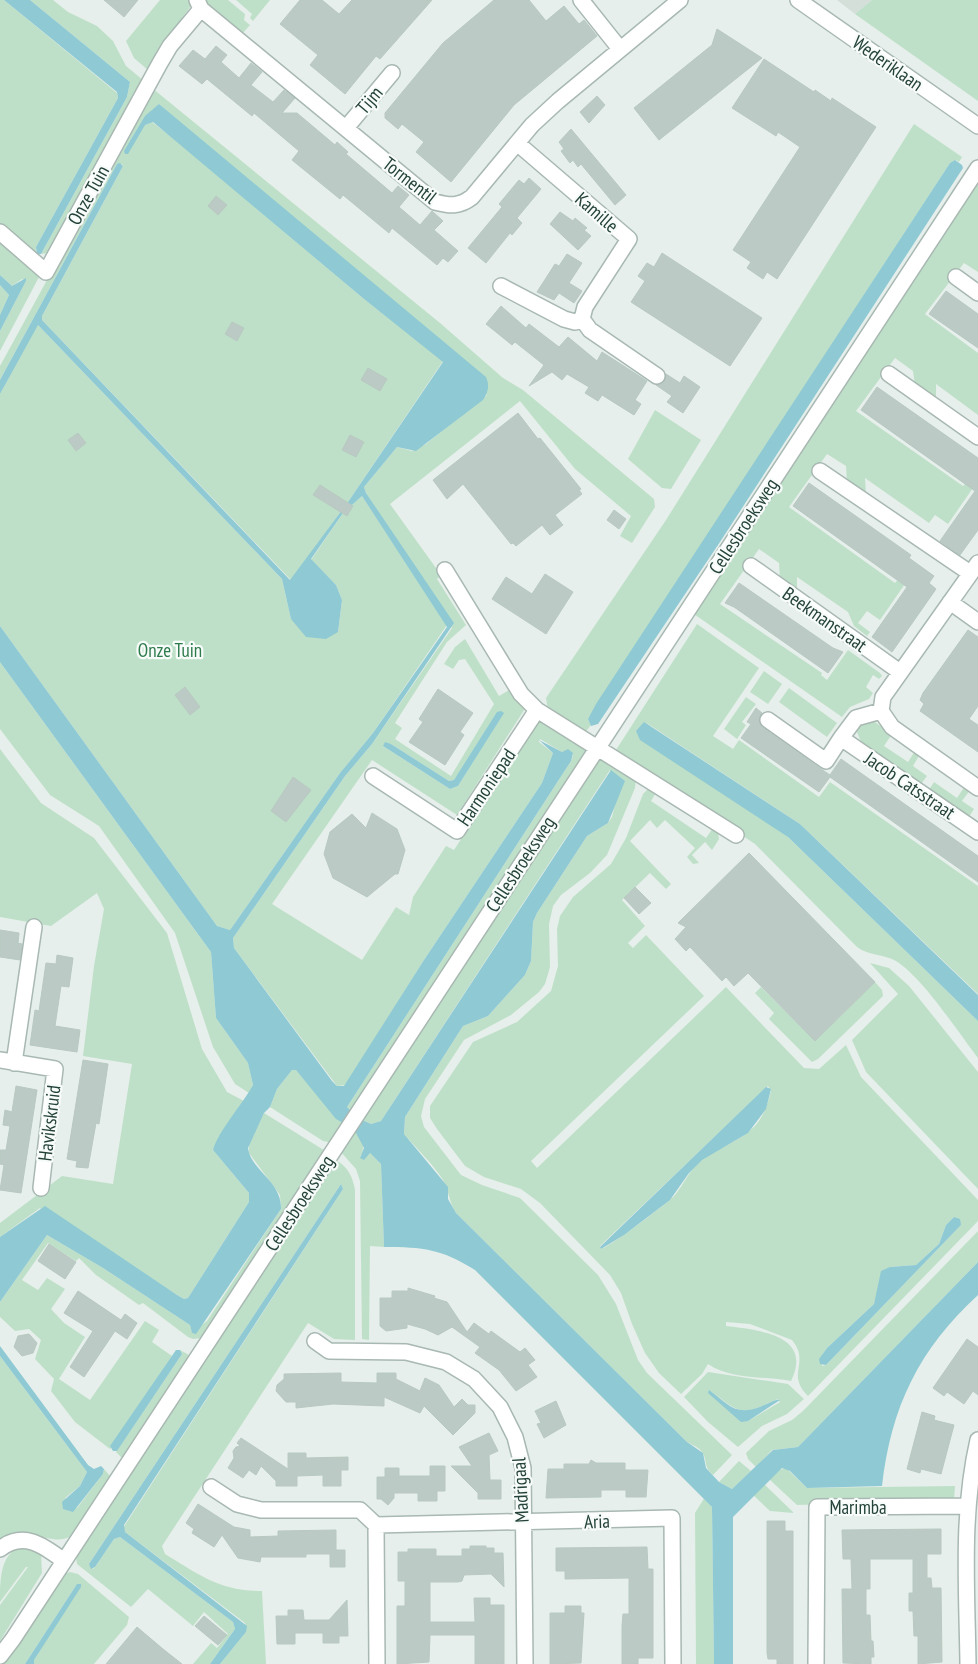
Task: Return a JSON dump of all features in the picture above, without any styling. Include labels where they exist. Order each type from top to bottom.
[{"type":"street","points":[[581,0],[620,49]]},
{"type":"street","name":"Tormentil","points":[[131,117],[170,46],[199,4],[435,202],[450,206],[461,204],[472,197],[517,143],[558,101],[680,0]]},
{"type":"street","name":"Wederiklaan","points":[[798,0],[978,126]]},
{"type":"street","name":"Tijm","points":[[346,128],[392,73]]},
{"type":"street","name":"Onze Tuin","points":[[0,232],[46,272],[131,117]]},
{"type":"street","name":"Kamille","points":[[517,143],[629,239],[585,307],[582,319]]},
{"type":"street","name":"Cellesbroeksweg","points":[[0,1656],[978,168]]},
{"type":"street","points":[[956,277],[978,293]]},
{"type":"street","points":[[501,286],[564,319],[575,322],[582,319],[590,330],[657,376]]},
{"type":"street","points":[[889,374],[978,437]]},
{"type":"street","points":[[768,720],[826,761],[856,718],[882,711],[883,697],[974,568],[820,471]]},
{"type":"street","name":"Beekmanstraat","points":[[751,566],[900,672]]},
{"type":"street","points":[[444,570],[521,694],[537,710],[736,835]]},
{"type":"street","points":[[950,602],[978,622]]},
{"type":"street","name":"Harmoniepad","points":[[373,776],[457,831],[537,710]]},
{"type":"street","name":"Jacob Catsstraat","points":[[882,711],[892,727],[978,788]]},
{"type":"street","name":"Jacob Catsstraat","points":[[842,738],[978,832]]},
{"type":"street","name":"Havikskruid","points":[[34,927],[7,1062],[55,1069],[41,1188]]},
{"type":"street","name":"Madrigaal","points":[[315,1340],[329,1351],[406,1352],[446,1362],[474,1380],[500,1407],[515,1438],[522,1468],[525,1664]]},
{"type":"street","points":[[971,1661],[967,1506],[973,1487],[978,1440]]},
{"type":"street","points":[[211,1487],[237,1504],[261,1510],[360,1510],[376,1525],[377,1664]]},
{"type":"street","name":"Marimba","points":[[816,1664],[817,1507],[967,1506]]},
{"type":"street","name":"Aria","points":[[376,1525],[672,1518],[673,1664]]},
{"type":"street","points":[[0,1549],[13,1542],[31,1541],[42,1545],[64,1561]]},
{"type":"shaded area","points":[[837,0],[872,0],[855,14]]},
{"type":"green space","points":[[0,0],[4,0],[117,93],[118,98],[36,247],[37,254],[26,245],[39,277],[0,351],[0,331],[26,281],[22,279],[12,286],[0,275]]},
{"type":"green space","points":[[30,0],[53,0],[68,12],[97,26],[113,41],[126,66],[143,80],[48,253],[41,254],[127,97],[130,82]]},
{"type":"green space","points":[[160,0],[189,0],[190,7],[181,19],[183,21],[148,70],[134,58],[126,41]]},
{"type":"green space","points":[[203,0],[228,0],[245,14],[244,20],[250,25],[242,34]]},
{"type":"green space","points":[[236,0],[270,0],[253,21],[250,18],[252,14]]},
{"type":"green space","points":[[872,0],[978,0],[978,101],[855,14]]},
{"type":"green space","points":[[152,88],[440,323],[503,378],[523,390],[654,499],[655,507],[632,543],[620,536],[631,516],[575,469],[520,401],[390,504],[441,575],[437,579],[466,625],[447,642],[395,723],[402,728],[395,739],[451,776],[494,704],[465,659],[459,660],[453,669],[444,664],[455,647],[465,639],[499,696],[511,689],[526,707],[457,815],[372,760],[272,904],[362,960],[396,907],[409,915],[413,897],[446,846],[454,850],[535,724],[542,721],[585,747],[585,753],[352,1111],[347,1107],[571,761],[573,755],[568,750],[562,752],[540,739],[539,742],[553,753],[542,783],[424,960],[346,1085],[337,1086],[234,948],[233,938],[345,776],[372,744],[452,628],[364,487],[397,447],[412,451],[426,444],[487,395],[159,104],[145,125],[152,122],[173,138],[364,299],[443,361],[348,502],[291,580],[42,320],[42,316],[123,166],[122,164],[117,164],[0,380],[0,366]],"holes":[[[503,713],[458,786],[450,789],[383,746],[391,744],[449,781],[454,780]]]},
{"type":"green space","points":[[914,124],[962,157],[959,162],[956,160],[950,163],[588,719],[591,725],[584,734],[548,710],[546,698],[666,520]]},
{"type":"green space","points":[[978,180],[978,272],[964,263],[925,314],[978,353],[978,415],[936,384],[936,399],[915,386],[913,371],[895,358],[856,411],[963,486],[969,480],[975,485],[948,524],[935,515],[929,523],[865,478],[866,495],[847,483],[846,466],[827,454],[789,507],[895,583],[901,576],[907,581],[880,620],[867,611],[858,623],[870,632],[867,636],[854,626],[848,612],[797,577],[797,591],[780,580],[779,563],[759,549],[720,604],[822,673],[821,675],[827,680],[848,650],[880,673],[882,676],[879,679],[873,675],[866,687],[873,693],[869,699],[850,707],[842,717],[691,612]]},
{"type":"green space","points":[[0,285],[9,295],[0,315]]},
{"type":"green space","name":"Onze Tuin","points":[[37,324],[282,579],[291,619],[338,632],[342,600],[336,585],[311,560],[343,513],[362,496],[447,625],[373,733],[340,773],[230,930],[217,926],[0,626],[0,394]]},
{"type":"green space","points":[[655,410],[701,440],[671,489],[662,488],[628,459]]},
{"type":"green space","points":[[697,624],[759,668],[713,736],[733,749],[739,740],[819,797],[830,782],[978,886],[978,994],[800,824],[645,722],[788,837],[978,1021],[978,1058],[929,992],[906,969],[896,961],[866,952],[857,947],[755,844],[616,750]]},
{"type":"green space","points":[[0,662],[211,952],[216,1018],[248,1063],[253,1085],[249,1093],[235,1084],[213,1047],[175,933],[99,826],[50,795],[0,729]]},
{"type":"green space","points":[[764,671],[782,684],[768,704],[750,692]]},
{"type":"green space","points":[[789,688],[837,723],[827,737],[779,702]]},
{"type":"green space","points":[[746,697],[756,704],[742,722],[746,725],[737,739],[724,729]]},
{"type":"green space","points":[[872,720],[892,734],[884,746],[908,762],[915,751],[920,754],[913,766],[927,776],[921,784],[861,742],[857,732],[859,723]]},
{"type":"green space","points":[[0,749],[41,803],[94,838],[167,933],[202,1049],[227,1092],[244,1101],[213,1150],[249,1193],[249,1202],[188,1298],[184,1299],[177,1295],[40,1208],[0,1237],[0,1223],[62,1176],[113,1184],[132,1064],[83,1056],[94,966],[104,909],[97,893],[51,926],[0,917]]},
{"type":"green space","points":[[596,758],[606,758],[636,778],[635,788],[607,855],[590,873],[561,895],[553,906],[549,924],[550,967],[545,984],[539,992],[511,1015],[464,1040],[425,1099],[421,1116],[424,1127],[461,1175],[482,1185],[520,1198],[598,1275],[616,1304],[638,1360],[647,1373],[732,1455],[713,1475],[708,1469],[701,1450],[687,1442],[456,1213],[443,1180],[430,1162],[404,1134],[405,1117],[463,1026],[488,1016],[525,975],[531,961],[533,922],[537,913],[587,836],[608,823],[612,817],[615,804],[610,770],[381,1121],[371,1124],[360,1119]]},
{"type":"green space","points":[[934,782],[957,798],[965,786],[970,790],[962,801],[974,809],[968,818],[929,790]]},
{"type":"green space","points":[[653,789],[657,791],[651,801],[706,838],[713,828],[718,833],[719,839],[712,850],[705,842],[692,855],[699,863],[693,864],[687,857],[695,848],[665,820],[657,828],[650,820],[630,841],[671,884],[666,889],[650,873],[622,900],[645,926],[628,943],[633,948],[646,935],[704,996],[531,1161],[537,1168],[726,987],[804,1068],[819,1069],[846,1045],[861,1077],[978,1200],[978,1221],[808,1396],[798,1381],[799,1355],[792,1340],[750,1324],[726,1322],[726,1326],[766,1333],[779,1337],[789,1344],[795,1353],[796,1365],[791,1381],[727,1373],[708,1364],[702,1374],[681,1394],[659,1373],[645,1353],[621,1293],[610,1275],[540,1203],[521,1189],[484,1177],[465,1166],[430,1118],[430,1106],[473,1042],[517,1022],[551,991],[558,966],[557,929],[560,916],[573,897],[611,864],[626,838],[643,794],[647,790]],"holes":[[[768,1086],[771,1091],[763,1114],[755,1126],[742,1137],[700,1161],[670,1200],[626,1234],[601,1249],[600,1246]],[[954,1217],[961,1225],[826,1365],[822,1366],[822,1355],[827,1348],[874,1304],[878,1290],[890,1267],[916,1265],[939,1244],[946,1225]]]},
{"type":"green space","points":[[870,963],[889,968],[909,986],[978,1072],[978,1189],[866,1072],[852,1040],[898,994]]},
{"type":"green space","points":[[875,982],[882,990],[883,996],[818,1059],[812,1062],[769,1019],[774,1013],[755,993],[761,987],[815,1041]]},
{"type":"green space","points":[[292,1070],[296,1070],[345,1124],[333,1143],[323,1141],[270,1107],[277,1089]]},
{"type":"green space","points":[[264,1113],[327,1152],[202,1338],[193,1339],[188,1337],[143,1303],[139,1305],[96,1275],[79,1258],[76,1261],[48,1243],[22,1280],[38,1290],[47,1278],[65,1289],[51,1309],[64,1323],[85,1337],[59,1379],[90,1400],[145,1321],[159,1330],[152,1342],[172,1356],[110,1449],[75,1422],[51,1391],[54,1379],[35,1359],[41,1340],[29,1329],[15,1331],[0,1317],[0,1302],[47,1235],[103,1268],[190,1325],[192,1332],[207,1321],[281,1209],[280,1195],[249,1153],[249,1143]]},
{"type":"green space","points":[[354,1128],[363,1145],[360,1157],[370,1153],[381,1164],[384,1247],[370,1246],[369,1340],[362,1339],[360,1181],[356,1169],[340,1151]]},
{"type":"green space","points":[[335,1160],[349,1172],[355,1190],[355,1340],[334,1339],[308,1323],[162,1546],[165,1554],[210,1580],[234,1588],[262,1591],[266,1664],[220,1664],[246,1632],[245,1623],[125,1532],[123,1528],[343,1189],[341,1184],[89,1564],[93,1569],[114,1539],[120,1537],[233,1622],[235,1629],[210,1664],[193,1664],[211,1643],[217,1648],[228,1634],[204,1612],[193,1626],[148,1589],[131,1607],[77,1564],[76,1557]]},
{"type":"green space","points":[[978,1231],[978,1262],[798,1447],[772,1450],[756,1467],[748,1459],[746,1453],[769,1431],[792,1420],[803,1411]]},
{"type":"green space","points":[[180,1350],[189,1355],[190,1359],[125,1457],[121,1457],[116,1452],[182,1354]]},
{"type":"green space","points":[[0,1356],[87,1472],[80,1486],[65,1498],[77,1508],[103,1474],[104,1469],[112,1478],[73,1535],[68,1538],[58,1540],[27,1536],[0,1543]]},
{"type":"green space","points":[[708,1372],[788,1384],[804,1399],[787,1414],[762,1426],[738,1447],[708,1422],[684,1397]],"holes":[[[710,1390],[729,1404],[742,1410],[756,1408],[778,1399],[780,1402],[748,1421]]]},
{"type":"green space","points":[[739,1461],[751,1471],[732,1489],[719,1482]]},
{"type":"green space","points":[[786,1468],[807,1488],[955,1486],[954,1500],[797,1505],[769,1479],[779,1470]]},
{"type":"green space","points":[[764,1484],[794,1513],[770,1511],[753,1495]]},
{"type":"green space","points":[[705,1497],[712,1507],[714,1664],[696,1664],[695,1513]]},
{"type":"green space","points":[[21,1546],[32,1546],[41,1554],[42,1573],[0,1641],[0,1605],[28,1567],[26,1567],[0,1602],[1,1577],[9,1555]]},
{"type":"green space","points":[[70,1572],[78,1574],[129,1617],[127,1625],[94,1664],[34,1664],[34,1660],[77,1584],[25,1664],[0,1664],[64,1574]]},
{"type":"water","points":[[4,0],[30,0],[130,82],[127,97],[41,254],[37,254],[36,247],[118,98],[117,92]]},
{"type":"water","points":[[159,104],[486,377],[488,383],[487,392],[483,400],[416,451],[397,447],[364,487],[366,493],[454,623],[372,744],[345,776],[233,938],[234,948],[332,1081],[337,1086],[344,1086],[424,960],[542,783],[553,753],[539,740],[562,752],[568,749],[573,753],[571,761],[347,1107],[360,1119],[371,1124],[381,1121],[611,770],[625,781],[608,823],[587,836],[537,913],[533,922],[531,961],[525,975],[488,1016],[463,1026],[405,1117],[404,1134],[448,1187],[448,1199],[456,1213],[687,1442],[703,1453],[706,1468],[719,1482],[732,1489],[773,1450],[798,1447],[978,1262],[978,1295],[957,1315],[939,1337],[911,1381],[892,1430],[882,1486],[807,1488],[790,1471],[782,1468],[733,1517],[733,1664],[714,1664],[712,1507],[475,1270],[442,1253],[421,1249],[384,1247],[381,1164],[370,1153],[364,1160],[360,1158],[364,1148],[354,1129],[336,1119],[296,1070],[292,1070],[277,1089],[270,1107],[264,1113],[248,1148],[250,1156],[277,1191],[281,1209],[196,1334],[192,1333],[190,1325],[103,1268],[47,1235],[0,1302],[0,1237],[45,1206],[177,1295],[184,1299],[188,1298],[249,1202],[249,1193],[213,1150],[220,1134],[253,1085],[248,1063],[216,1018],[211,952],[0,662],[0,626],[217,926],[230,930],[340,773],[373,733],[447,627],[362,496],[343,513],[311,559],[336,585],[342,600],[338,632],[326,639],[306,637],[291,619],[282,579],[38,325],[0,394],[0,380],[117,164],[120,163],[123,166],[42,316],[42,320],[290,580],[348,502],[443,362],[364,299],[153,122],[145,125],[128,154],[125,154],[124,151],[145,116]]},
{"type":"water","points":[[955,160],[963,168],[720,542],[598,724],[591,726],[588,719],[596,704],[950,163]]},
{"type":"water","points":[[0,275],[12,286],[26,278],[26,281],[0,331],[0,315],[9,295],[0,285]]},
{"type":"water","points":[[501,711],[504,713],[458,786],[450,789],[383,746],[385,742],[391,744],[449,781],[454,780],[497,712]]},
{"type":"water","points":[[644,722],[800,824],[978,995],[978,1021],[788,837],[640,740],[636,731]]},
{"type":"water","points":[[766,1087],[771,1089],[766,1109],[748,1133],[702,1160],[689,1173],[670,1200],[624,1235],[601,1249],[600,1247]]},
{"type":"water","points":[[341,1184],[343,1189],[124,1525],[125,1532],[247,1626],[246,1632],[220,1664],[210,1664],[235,1629],[233,1622],[120,1537],[114,1539],[95,1567],[91,1569],[89,1564]]},
{"type":"water","points":[[954,1217],[960,1219],[961,1225],[826,1365],[820,1364],[819,1359],[827,1348],[874,1304],[881,1271],[890,1267],[916,1265],[939,1244],[946,1225]]},
{"type":"water","points":[[0,1346],[88,1465],[94,1469],[101,1466],[104,1469],[103,1474],[73,1512],[63,1509],[62,1502],[80,1486],[87,1472],[0,1356]]},
{"type":"water","points":[[176,1350],[180,1350],[182,1354],[117,1451],[113,1451],[110,1446]]},
{"type":"water","points":[[709,1390],[728,1405],[739,1410],[753,1409],[780,1400],[748,1421],[741,1422],[708,1393]]},
{"type":"water","points":[[77,1584],[81,1584],[81,1587],[34,1660],[34,1664],[25,1664]]},
{"type":"building","points":[[104,0],[138,0],[124,17]]},
{"type":"building","points":[[300,0],[322,0],[339,14],[352,0],[432,0],[380,59],[376,56],[345,94],[310,65],[318,55],[280,24]]},
{"type":"building","points":[[494,0],[529,0],[546,21],[564,6],[579,24],[584,20],[597,36],[514,105],[451,182],[416,152],[424,142],[402,124],[398,129],[385,118],[385,113],[443,43]]},
{"type":"building","points":[[717,29],[762,58],[659,140],[634,108],[712,45]]},
{"type":"building","points":[[216,46],[227,55],[221,62],[239,78],[251,63],[262,72],[251,85],[273,102],[284,90],[295,98],[282,113],[297,113],[335,145],[337,142],[348,152],[346,154],[392,193],[398,186],[409,195],[399,207],[420,225],[432,211],[443,221],[434,230],[458,251],[448,262],[443,258],[437,265],[392,228],[389,233],[343,195],[340,199],[292,160],[299,151],[254,113],[252,116],[207,79],[202,84],[179,66],[193,50],[205,59]]},
{"type":"building","points":[[764,59],[814,92],[815,90],[831,101],[832,98],[876,127],[777,279],[767,272],[763,279],[747,268],[751,262],[733,250],[800,147],[778,132],[776,136],[732,108]]},
{"type":"building","points":[[597,96],[605,105],[589,123],[580,112]]},
{"type":"building","points":[[571,129],[626,195],[615,205],[581,164],[578,167],[573,160],[570,163],[561,151],[564,149],[559,142]]},
{"type":"building","points":[[529,178],[541,189],[517,218],[522,223],[512,235],[510,233],[486,263],[468,248],[502,207],[499,204],[519,180],[524,184]]},
{"type":"building","points":[[216,196],[227,205],[218,215],[208,206]]},
{"type":"building","points":[[560,212],[573,221],[575,218],[587,228],[584,230],[591,236],[578,250],[550,224]]},
{"type":"building","points":[[662,253],[762,318],[730,366],[631,302],[645,281],[638,276],[647,263],[654,267]]},
{"type":"building","points":[[567,254],[582,263],[569,283],[582,291],[574,303],[559,293],[554,300],[537,292],[555,264],[559,266]]},
{"type":"building","points":[[946,291],[978,314],[978,348],[929,314]]},
{"type":"building","points":[[501,306],[526,328],[529,324],[559,347],[568,337],[597,361],[602,352],[647,381],[635,400],[641,404],[634,415],[602,395],[598,401],[585,393],[589,387],[567,374],[562,380],[552,372],[529,386],[544,365],[515,342],[512,345],[486,324]]},
{"type":"building","points":[[232,322],[244,328],[237,341],[225,334]]},
{"type":"building","points":[[368,368],[387,379],[380,391],[361,380]]},
{"type":"building","points":[[666,374],[680,383],[684,376],[700,387],[683,413],[667,402],[672,396],[656,385],[664,382]]},
{"type":"building","points":[[877,387],[978,458],[978,530],[960,555],[940,541],[975,491],[861,410]]},
{"type":"building","points":[[518,413],[581,489],[579,490],[582,494],[555,515],[563,525],[550,535],[542,525],[516,546],[513,543],[511,544],[463,484],[447,499],[433,480]]},
{"type":"building","points":[[78,433],[86,443],[76,451],[68,440]]},
{"type":"building","points":[[350,435],[364,442],[356,457],[342,450]]},
{"type":"building","points":[[809,483],[911,555],[909,558],[934,576],[929,583],[936,589],[892,652],[872,637],[907,587],[793,506]]},
{"type":"building","points":[[320,485],[353,506],[347,516],[313,495]]},
{"type":"building","points":[[614,510],[626,519],[619,529],[607,520]]},
{"type":"building","points":[[545,574],[573,592],[546,634],[492,599],[506,577],[532,594]]},
{"type":"building","points":[[739,583],[833,648],[843,652],[828,673],[734,607],[725,603]]},
{"type":"building","points":[[968,630],[978,637],[978,706],[969,719],[978,725],[978,752],[920,711],[924,704],[920,700],[923,693]]},
{"type":"building","points":[[185,687],[200,707],[190,715],[175,695]]},
{"type":"building","points":[[438,689],[473,713],[460,732],[464,735],[445,765],[409,742],[423,722],[419,719]]},
{"type":"building","points":[[756,708],[762,713],[759,720],[762,727],[830,775],[841,759],[978,856],[978,882],[830,777],[819,792],[741,738],[751,724],[747,722]]},
{"type":"building","points":[[293,777],[311,790],[286,822],[271,811]]},
{"type":"building","points":[[372,813],[397,829],[405,850],[398,874],[395,874],[367,897],[333,878],[324,854],[330,832],[352,814],[366,828]]},
{"type":"building","points":[[749,853],[875,982],[815,1041],[748,973],[734,986],[726,977],[722,981],[690,947],[686,951],[675,939],[686,927],[678,923]]},
{"type":"building","points":[[635,887],[651,903],[639,914],[624,898]]},
{"type":"building","points":[[0,930],[19,933],[18,943],[22,944],[20,960],[0,957]]},
{"type":"building","points":[[57,955],[73,958],[69,987],[61,986],[55,1026],[80,1030],[77,1052],[30,1045],[35,1010],[39,1011],[46,963],[56,964]]},
{"type":"building","points":[[83,1060],[108,1064],[99,1124],[96,1123],[88,1168],[76,1167],[77,1161],[67,1159]]},
{"type":"building","points":[[16,1086],[37,1090],[21,1193],[0,1190],[4,1165],[0,1164],[0,1150],[6,1150],[10,1126],[3,1125],[5,1110],[12,1112]]},
{"type":"building","points":[[49,1244],[76,1262],[65,1279],[38,1261]]},
{"type":"building","points":[[408,1288],[435,1296],[434,1298],[447,1302],[467,1332],[474,1323],[489,1334],[491,1331],[520,1352],[525,1348],[535,1360],[528,1365],[537,1377],[516,1391],[499,1370],[475,1353],[480,1347],[452,1327],[438,1335],[407,1324],[407,1328],[386,1331],[380,1326],[380,1298],[392,1298],[392,1291],[408,1291]]},
{"type":"building","points":[[78,1291],[121,1320],[125,1314],[137,1323],[127,1339],[115,1331],[84,1377],[70,1367],[93,1331],[64,1313]]},
{"type":"building","points":[[29,1334],[37,1343],[33,1353],[22,1356],[14,1347],[18,1336]]},
{"type":"building","points":[[967,1339],[978,1347],[978,1395],[973,1391],[964,1404],[947,1392],[944,1396],[933,1388]]},
{"type":"building","points":[[341,1373],[341,1382],[377,1383],[377,1373],[396,1373],[396,1379],[420,1391],[425,1378],[439,1385],[454,1407],[462,1399],[468,1405],[475,1405],[475,1413],[453,1435],[424,1406],[420,1413],[384,1397],[384,1406],[333,1404],[296,1408],[296,1402],[286,1402],[276,1391],[277,1385],[284,1379],[284,1374]]},
{"type":"building","points":[[556,1401],[566,1425],[544,1438],[537,1424],[541,1423],[535,1411]]},
{"type":"building","points":[[922,1412],[935,1416],[934,1420],[954,1425],[941,1474],[921,1469],[920,1473],[907,1469]]},
{"type":"building","points":[[489,1433],[498,1451],[489,1455],[490,1480],[501,1480],[501,1499],[478,1499],[478,1493],[451,1466],[472,1466],[459,1447]]},
{"type":"building","points":[[241,1438],[288,1469],[288,1453],[306,1453],[306,1458],[348,1457],[348,1470],[341,1470],[341,1486],[323,1486],[323,1475],[297,1476],[297,1486],[276,1486],[276,1481],[261,1466],[256,1475],[249,1470],[243,1478],[228,1468],[234,1458],[233,1451],[236,1447],[240,1446],[237,1443]]},
{"type":"building","points":[[591,1460],[596,1463],[625,1463],[625,1470],[648,1470],[646,1497],[626,1497],[626,1490],[601,1490],[601,1497],[546,1498],[548,1469],[564,1469],[564,1464],[589,1464]]},
{"type":"building","points":[[430,1466],[445,1466],[445,1491],[437,1491],[437,1501],[418,1501],[418,1493],[394,1493],[394,1498],[388,1505],[381,1499],[377,1499],[377,1477],[385,1477],[385,1468],[399,1468],[399,1476],[430,1476]]},
{"type":"building","points":[[198,1504],[234,1527],[250,1530],[250,1537],[278,1536],[278,1531],[336,1530],[336,1550],[345,1550],[345,1567],[330,1567],[330,1554],[306,1554],[306,1557],[261,1557],[260,1562],[238,1558],[222,1535],[214,1547],[192,1533],[194,1529],[186,1523]]},
{"type":"building","points":[[767,1521],[785,1521],[785,1531],[793,1531],[793,1664],[777,1664],[777,1659],[768,1659]]},
{"type":"building","points":[[941,1529],[941,1554],[927,1554],[927,1578],[931,1578],[932,1588],[941,1588],[942,1662],[918,1664],[918,1636],[914,1636],[913,1611],[909,1611],[909,1593],[913,1593],[913,1559],[870,1559],[870,1589],[866,1589],[866,1615],[870,1615],[874,1657],[871,1657],[871,1664],[843,1663],[842,1589],[852,1589],[851,1559],[843,1559],[842,1530]]},
{"type":"building","points":[[470,1546],[486,1546],[486,1548],[494,1548],[494,1553],[503,1553],[504,1587],[491,1574],[464,1575],[462,1581],[458,1582],[430,1582],[430,1622],[475,1622],[474,1598],[490,1598],[490,1605],[504,1605],[504,1664],[475,1664],[475,1635],[430,1635],[429,1662],[397,1664],[397,1606],[405,1606],[405,1581],[398,1581],[398,1552],[408,1552],[408,1549],[436,1549],[436,1556],[462,1556],[462,1549],[470,1549]]},
{"type":"building","points":[[647,1547],[648,1569],[653,1569],[653,1658],[638,1658],[638,1664],[622,1664],[622,1626],[623,1614],[629,1614],[629,1578],[565,1579],[565,1571],[556,1571],[556,1548]]},
{"type":"building","points":[[347,1600],[348,1636],[339,1636],[339,1643],[323,1643],[323,1633],[295,1633],[295,1644],[277,1644],[276,1616],[288,1616],[288,1610],[303,1610],[304,1620],[329,1620]]},
{"type":"building","points":[[565,1606],[581,1606],[581,1613],[584,1613],[581,1663],[550,1664],[550,1613],[565,1613]]},
{"type":"building","points":[[204,1616],[227,1635],[218,1645],[195,1626]]},
{"type":"building","points":[[137,1627],[163,1649],[182,1664],[106,1664]]}]
